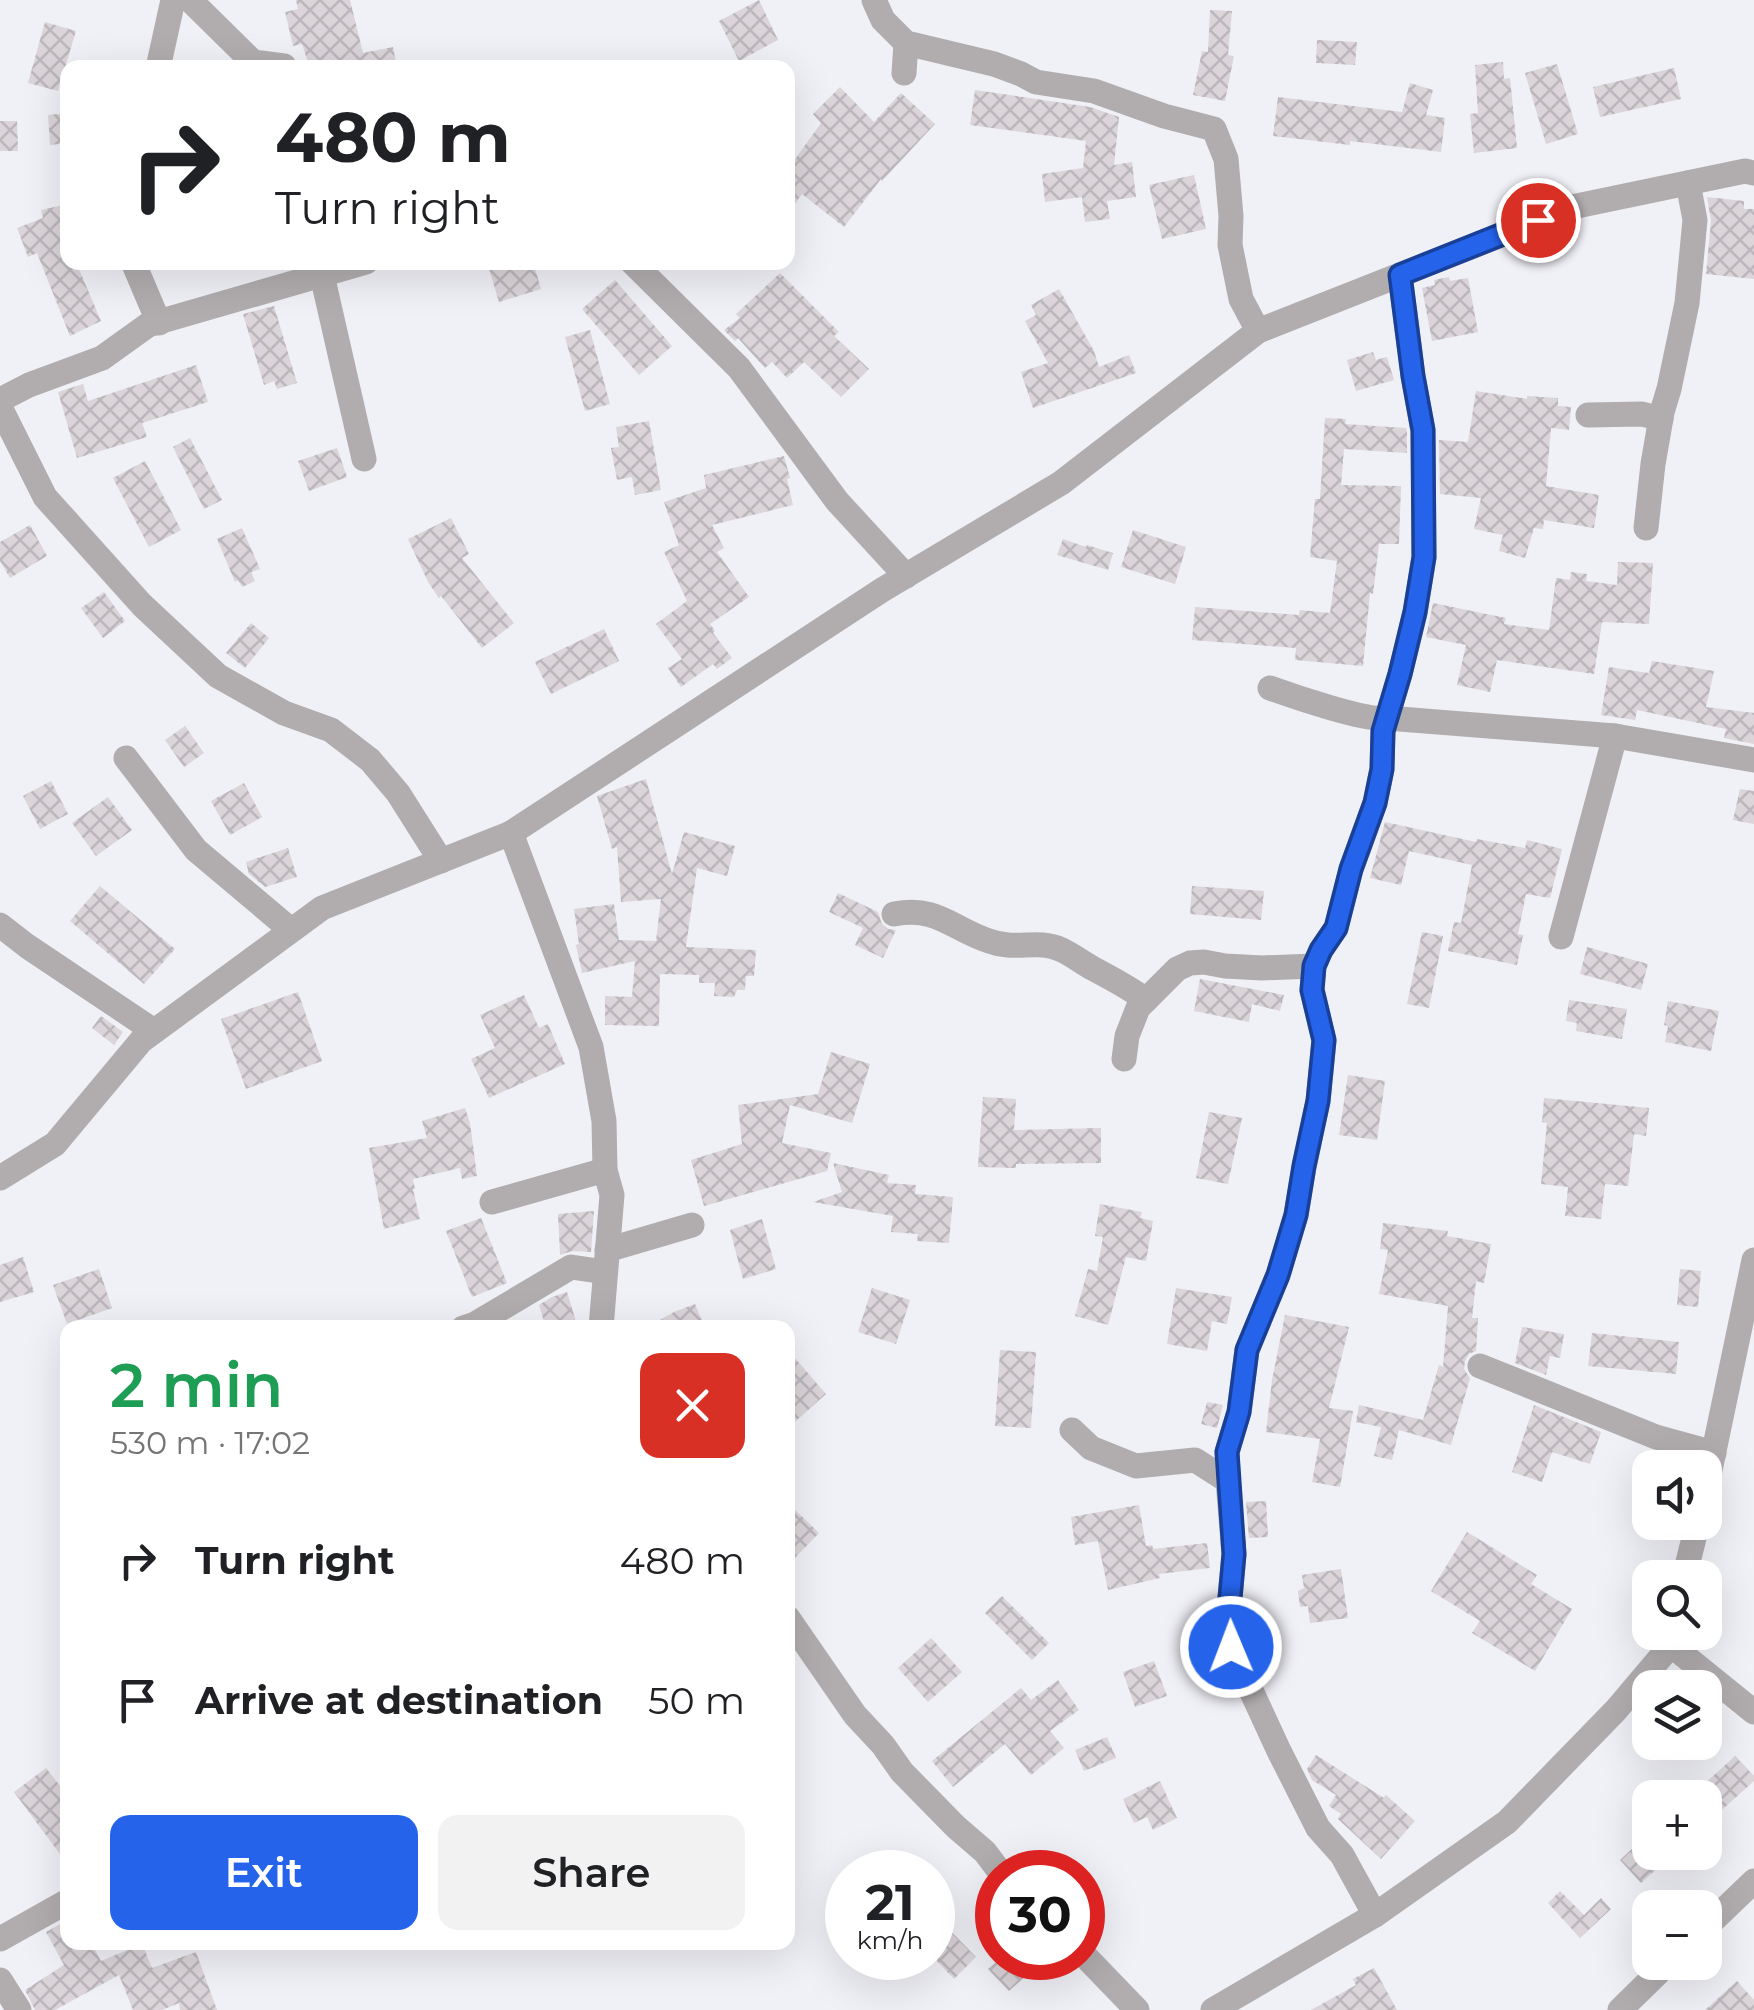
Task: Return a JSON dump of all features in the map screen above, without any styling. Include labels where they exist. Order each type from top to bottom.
[{"type":"street","points":[[160,60],[173,0]]},
{"type":"street","points":[[190,0],[252,60]]},
{"type":"street","points":[[874,0],[883,20],[906,43],[994,64],[1036,82],[1094,90],[1214,130],[1226,159],[1232,216],[1230,245],[1241,299],[1258,332]]},
{"type":"street","points":[[904,74],[906,43]]},
{"type":"street","points":[[0,1178],[55,1144],[141,1041],[322,908],[511,833],[906,576],[1061,483],[1258,332],[1572,207],[1754,173]]},
{"type":"street","points":[[1646,528],[1652,464],[1687,303],[1695,220],[1688,183]]},
{"type":"street","points":[[136,270],[158,322]]},
{"type":"street","points":[[0,400],[28,385],[102,358],[148,325],[339,270]]},
{"type":"street","points":[[640,270],[739,368],[837,501],[906,576]]},
{"type":"street","points":[[322,275],[364,459]]},
{"type":"street","points":[[1375,1915],[1342,1855],[1318,1828],[1231,1647],[1229,1609],[1234,1554],[1227,1452],[1239,1412],[1247,1350],[1292,1230],[1318,1101],[1324,1040],[1312,990],[1314,966],[1336,928],[1351,869],[1375,803],[1382,769],[1383,731],[1415,612],[1424,557],[1423,430],[1400,275]]},
{"type":"street","points":[[0,408],[46,497],[142,605],[218,676],[284,713],[331,730],[370,760],[398,792],[441,860]]},
{"type":"street","points":[[1588,415],[1642,414],[1661,419]]},
{"type":"street","points":[[1270,688],[1379,720],[1614,736],[1754,760]]},
{"type":"street","points":[[1561,937],[1614,736]]},
{"type":"street","points":[[126,758],[196,850],[291,930]]},
{"type":"street","points":[[511,833],[591,1047],[604,1121],[605,1170],[612,1195],[601,1320]]},
{"type":"street","points":[[894,914],[913,910],[935,915],[963,931],[1004,946],[1059,948],[1146,1000]]},
{"type":"street","points":[[0,925],[154,1031]]},
{"type":"street","points":[[1124,1059],[1126,1036],[1138,1008],[1177,969],[1204,962],[1262,968],[1314,966]]},
{"type":"street","points":[[492,1202],[605,1170]]},
{"type":"street","points":[[483,1320],[572,1267],[606,1261],[692,1226]]},
{"type":"street","points":[[1714,1450],[1754,1260]]},
{"type":"street","points":[[1480,1366],[1656,1437],[1706,1450]]},
{"type":"street","points":[[1072,1430],[1091,1448],[1136,1466],[1195,1460],[1228,1481]]},
{"type":"street","points":[[795,1628],[855,1715],[902,1772],[983,1850]]},
{"type":"street","points":[[1213,2010],[1375,1915],[1507,1822],[1616,1710],[1664,1650]]},
{"type":"street","points":[[1685,1650],[1754,1712]]},
{"type":"street","points":[[1722,1911],[1754,1880]]},
{"type":"street","points":[[0,1939],[60,1905]]},
{"type":"street","points":[[1105,1977],[1137,2010]]},
{"type":"street","points":[[0,1980],[18,2010]]},
{"type":"street","points":[[1620,2010],[1651,1980]]},
{"type":"building","points":[[296,0],[350,0],[363,53],[393,47],[395,60],[307,60],[302,44],[293,46],[285,12],[298,9]]},
{"type":"building","points":[[759,0],[778,40],[738,60],[719,21]]},
{"type":"building","points":[[1210,10],[1232,11],[1228,55],[1234,56],[1225,101],[1193,95],[1202,51],[1208,52]]},
{"type":"building","points":[[45,22],[76,31],[67,60],[60,60],[58,91],[28,83]]},
{"type":"building","points":[[1317,40],[1357,42],[1355,65],[1316,63]]},
{"type":"building","points":[[1503,62],[1504,79],[1510,78],[1517,148],[1474,153],[1470,114],[1478,113],[1475,65]]},
{"type":"building","points":[[1557,64],[1578,134],[1546,144],[1525,73]]},
{"type":"building","points":[[1674,68],[1681,99],[1600,117],[1593,87]]},
{"type":"building","points":[[1410,83],[1433,90],[1426,115],[1445,118],[1441,152],[1273,136],[1278,97],[1402,112]]},
{"type":"building","points":[[840,87],[874,122],[901,93],[935,124],[881,179],[844,227],[802,194],[795,204],[795,159],[821,123],[813,114]]},
{"type":"building","points":[[975,90],[1090,107],[1119,117],[1114,165],[1132,162],[1136,197],[1107,201],[1110,219],[1085,222],[1082,197],[1045,202],[1042,174],[1083,168],[1086,141],[970,125]]},
{"type":"building","points":[[60,114],[60,144],[50,145],[48,115]]},
{"type":"building","points":[[0,121],[17,121],[18,151],[0,151]]},
{"type":"building","points":[[1194,175],[1206,229],[1162,239],[1149,185]]},
{"type":"building","points":[[1707,197],[1744,201],[1744,209],[1754,209],[1754,279],[1706,274],[1711,221]]},
{"type":"building","points":[[60,206],[60,270],[79,270],[101,321],[70,336],[37,253],[28,257],[17,228],[43,218],[41,210]]},
{"type":"building","points":[[489,270],[535,270],[541,289],[499,302]]},
{"type":"building","points":[[780,273],[839,332],[834,336],[869,369],[841,397],[804,362],[787,378],[772,362],[765,368],[738,338],[735,341],[724,330],[740,318],[736,314]]},
{"type":"building","points":[[1449,277],[1450,281],[1468,278],[1478,332],[1432,341],[1422,288]]},
{"type":"building","points":[[615,280],[672,346],[639,375],[582,309]]},
{"type":"building","points":[[1059,289],[1099,367],[1129,355],[1136,373],[1033,408],[1021,372],[1048,363],[1025,321],[1036,315],[1031,305]]},
{"type":"building","points":[[274,306],[297,383],[277,389],[274,381],[264,385],[243,314]]},
{"type":"building","points":[[590,330],[610,404],[585,411],[565,337]]},
{"type":"building","points":[[1373,352],[1376,360],[1387,357],[1394,380],[1356,391],[1347,360]]},
{"type":"building","points":[[196,365],[208,402],[142,423],[147,437],[77,458],[58,392],[83,384],[88,401]]},
{"type":"building","points":[[1476,391],[1527,399],[1558,398],[1558,406],[1571,407],[1569,430],[1551,428],[1546,486],[1599,495],[1594,528],[1544,520],[1543,529],[1534,528],[1525,558],[1499,551],[1503,535],[1474,529],[1481,498],[1440,494],[1439,440],[1468,442]]},
{"type":"building","points":[[1325,418],[1346,419],[1345,424],[1406,428],[1407,433],[1407,453],[1344,449],[1341,485],[1401,486],[1399,544],[1379,544],[1363,666],[1295,660],[1296,648],[1192,640],[1195,607],[1299,615],[1300,610],[1330,613],[1337,561],[1310,557],[1315,499],[1320,499]]},
{"type":"building","points":[[649,421],[661,490],[635,495],[632,477],[617,480],[611,448],[619,447],[616,427]]},
{"type":"building","points":[[190,438],[222,500],[204,509],[173,447]]},
{"type":"building","points":[[337,448],[347,477],[309,491],[298,461]]},
{"type":"building","points":[[784,456],[793,505],[712,525],[724,548],[717,552],[749,597],[710,624],[732,658],[717,669],[713,664],[681,687],[668,668],[682,659],[656,624],[687,601],[664,552],[679,545],[664,502],[706,488],[704,475]]},
{"type":"building","points":[[145,461],[181,530],[149,547],[113,478]]},
{"type":"building","points":[[451,518],[469,554],[462,558],[514,623],[482,648],[428,582],[408,539]]},
{"type":"building","points":[[30,525],[47,556],[10,578],[0,561],[0,542]]},
{"type":"building","points":[[242,528],[260,569],[251,572],[255,581],[242,587],[238,580],[235,582],[217,539]]},
{"type":"building","points":[[1133,530],[1186,547],[1175,584],[1121,567]]},
{"type":"building","points":[[1063,539],[1113,553],[1108,570],[1057,555]]},
{"type":"building","points":[[1618,562],[1653,563],[1649,624],[1602,622],[1594,674],[1497,660],[1490,692],[1457,685],[1466,645],[1426,637],[1433,603],[1506,618],[1504,624],[1549,630],[1556,578],[1570,580],[1571,572],[1587,574],[1586,581],[1617,585]]},
{"type":"building","points":[[104,592],[125,621],[103,638],[81,608]]},
{"type":"building","points":[[251,623],[269,638],[245,668],[226,653]]},
{"type":"building","points":[[604,629],[619,661],[551,694],[535,662]]},
{"type":"building","points":[[1652,661],[1714,671],[1706,707],[1754,713],[1754,744],[1724,738],[1726,729],[1637,710],[1635,720],[1601,715],[1609,667],[1649,673]]},
{"type":"building","points":[[185,726],[204,753],[184,767],[165,740]]},
{"type":"building","points":[[646,779],[672,874],[684,832],[735,846],[727,876],[697,868],[686,947],[756,950],[754,976],[746,976],[745,990],[737,990],[734,997],[714,996],[715,983],[699,983],[699,975],[660,974],[659,1026],[605,1025],[605,996],[632,997],[635,961],[582,973],[574,909],[614,904],[619,940],[656,941],[661,899],[621,902],[617,847],[612,849],[597,796]]},
{"type":"building","points":[[51,781],[68,814],[40,829],[23,796]]},
{"type":"building","points":[[244,783],[262,817],[230,835],[211,801]]},
{"type":"building","points":[[1740,789],[1754,791],[1754,824],[1733,820]]},
{"type":"building","points":[[108,797],[132,830],[96,856],[72,823]]},
{"type":"building","points":[[1385,822],[1476,842],[1477,839],[1525,848],[1527,840],[1562,849],[1550,898],[1526,894],[1517,965],[1448,951],[1454,922],[1461,923],[1472,865],[1409,851],[1401,885],[1370,878]]},
{"type":"building","points":[[288,848],[297,877],[265,887],[249,874],[246,862]]},
{"type":"building","points":[[100,886],[175,949],[144,984],[70,921]]},
{"type":"building","points":[[1192,886],[1264,891],[1261,920],[1190,914]]},
{"type":"building","points":[[838,893],[878,912],[882,924],[896,930],[883,958],[855,945],[863,928],[829,912]]},
{"type":"building","points":[[1422,932],[1443,936],[1429,1008],[1407,1004]]},
{"type":"building","points":[[1587,947],[1648,964],[1641,990],[1580,974]]},
{"type":"building","points":[[1200,979],[1284,995],[1280,1011],[1252,1004],[1249,1022],[1194,1011]]},
{"type":"building","points":[[298,992],[322,1061],[246,1089],[221,1019]]},
{"type":"building","points":[[524,995],[539,1028],[548,1024],[565,1064],[489,1098],[471,1059],[495,1048],[480,1015]]},
{"type":"building","points":[[1569,1000],[1627,1009],[1622,1039],[1576,1031],[1577,1023],[1566,1021]]},
{"type":"building","points":[[1668,1001],[1719,1011],[1711,1051],[1665,1042]]},
{"type":"building","points":[[101,1016],[123,1032],[114,1045],[92,1028]]},
{"type":"building","points":[[831,1052],[870,1064],[852,1123],[790,1105],[782,1143],[831,1153],[827,1171],[704,1206],[691,1160],[742,1144],[738,1105],[818,1094]]},
{"type":"building","points":[[1348,1075],[1385,1081],[1377,1140],[1339,1135]]},
{"type":"building","points":[[983,1097],[1016,1099],[1014,1130],[1101,1128],[1101,1163],[978,1167]]},
{"type":"building","points":[[1544,1098],[1649,1108],[1646,1136],[1634,1134],[1628,1186],[1605,1184],[1601,1219],[1565,1216],[1568,1187],[1541,1184],[1547,1123],[1542,1122]]},
{"type":"building","points":[[465,1108],[477,1176],[462,1179],[460,1168],[413,1179],[420,1219],[384,1229],[369,1148],[427,1138],[422,1121]]},
{"type":"building","points":[[1209,1112],[1242,1118],[1228,1184],[1196,1178]]},
{"type":"building","points":[[833,1163],[889,1175],[887,1183],[916,1185],[915,1194],[953,1197],[949,1243],[917,1241],[918,1234],[891,1232],[893,1216],[813,1202],[842,1192]]},
{"type":"building","points":[[1100,1204],[1142,1212],[1140,1218],[1153,1221],[1146,1261],[1126,1257],[1108,1325],[1075,1316],[1088,1269],[1097,1271],[1103,1237],[1095,1236]]},
{"type":"building","points":[[594,1211],[591,1252],[560,1255],[558,1214]]},
{"type":"building","points":[[481,1218],[507,1283],[472,1297],[446,1231]]},
{"type":"building","points":[[762,1219],[776,1269],[743,1279],[730,1230]]},
{"type":"building","points":[[1383,1223],[1448,1231],[1447,1236],[1491,1244],[1484,1283],[1476,1281],[1472,1318],[1478,1318],[1476,1351],[1465,1361],[1464,1369],[1470,1378],[1451,1445],[1399,1430],[1392,1460],[1374,1456],[1381,1427],[1356,1422],[1359,1405],[1423,1420],[1439,1365],[1443,1367],[1448,1306],[1379,1294],[1388,1250],[1380,1249]]},
{"type":"building","points":[[23,1257],[34,1292],[0,1302],[0,1265]]},
{"type":"building","points":[[99,1269],[112,1308],[78,1320],[66,1320],[53,1285]]},
{"type":"building","points":[[1680,1269],[1701,1271],[1698,1307],[1677,1305]]},
{"type":"building","points":[[872,1288],[910,1300],[896,1344],[858,1332]]},
{"type":"building","points":[[1176,1288],[1232,1297],[1227,1324],[1212,1321],[1207,1351],[1167,1344]]},
{"type":"building","points":[[567,1292],[575,1320],[544,1320],[539,1305]]},
{"type":"building","points":[[695,1304],[702,1320],[660,1320]]},
{"type":"building","points":[[1285,1315],[1349,1327],[1329,1408],[1353,1411],[1340,1487],[1312,1482],[1320,1439],[1266,1432]]},
{"type":"building","points":[[1522,1327],[1564,1334],[1560,1358],[1550,1356],[1546,1375],[1515,1363]]},
{"type":"building","points":[[1592,1333],[1679,1342],[1676,1374],[1588,1366]]},
{"type":"building","points":[[1000,1350],[1036,1352],[1031,1428],[995,1426]]},
{"type":"building","points":[[795,1358],[826,1394],[795,1422]]},
{"type":"building","points":[[1207,1402],[1223,1405],[1217,1428],[1201,1424]]},
{"type":"building","points":[[1534,1405],[1601,1432],[1590,1464],[1552,1452],[1542,1482],[1512,1472]]},
{"type":"building","points":[[1266,1501],[1268,1537],[1249,1538],[1246,1502]]},
{"type":"building","points":[[1139,1505],[1146,1546],[1152,1545],[1153,1549],[1207,1543],[1210,1568],[1159,1574],[1160,1578],[1108,1590],[1098,1541],[1075,1545],[1071,1517]]},
{"type":"building","points":[[795,1510],[819,1533],[795,1558]]},
{"type":"building","points":[[1467,1532],[1537,1575],[1531,1584],[1572,1609],[1535,1671],[1472,1633],[1480,1621],[1431,1591]]},
{"type":"building","points":[[1341,1569],[1348,1618],[1310,1623],[1308,1606],[1300,1607],[1302,1575]]},
{"type":"building","points":[[1002,1596],[1049,1643],[1032,1660],[985,1613]]},
{"type":"building","points":[[931,1638],[962,1672],[928,1702],[898,1668]]},
{"type":"building","points":[[1154,1661],[1167,1696],[1135,1707],[1123,1672]]},
{"type":"building","points":[[1058,1680],[1079,1710],[1050,1731],[1064,1748],[1031,1775],[1005,1744],[953,1787],[932,1761],[1021,1688],[1031,1700]]},
{"type":"building","points":[[1107,1737],[1116,1758],[1084,1771],[1075,1750]]},
{"type":"building","points":[[1316,1755],[1384,1798],[1386,1795],[1415,1821],[1381,1859],[1338,1819],[1341,1814],[1329,1806],[1336,1795],[1312,1780],[1307,1769]]},
{"type":"building","points":[[1735,1756],[1754,1776],[1754,1781],[1722,1810],[1722,1780],[1709,1780]]},
{"type":"building","points":[[46,1768],[60,1786],[60,1854],[14,1792]]},
{"type":"building","points":[[1160,1781],[1177,1818],[1153,1830],[1147,1817],[1134,1823],[1123,1799]]},
{"type":"building","points":[[1632,1849],[1632,1870],[1655,1870],[1641,1883],[1620,1860]]},
{"type":"building","points":[[1560,1891],[1584,1915],[1601,1898],[1611,1909],[1580,1938],[1548,1903]]},
{"type":"building","points":[[60,1924],[60,1950],[95,1950],[101,1961],[128,1950],[144,1950],[152,1968],[196,1952],[217,2010],[180,2010],[179,2003],[162,2010],[133,2010],[119,1975],[55,2010],[35,2010],[25,1990],[64,1965],[46,1932]]},
{"type":"building","points":[[955,1936],[975,1956],[955,1978]]},
{"type":"building","points":[[1374,1968],[1397,2010],[1311,2010],[1356,1985],[1353,1979]]},
{"type":"building","points":[[998,1980],[1021,1980],[1009,1991]]},
{"type":"building","points":[[1737,1981],[1754,2000],[1754,2010],[1705,2010]]},
{"type":"route","points":[[1231,1647],[1229,1609],[1234,1554],[1227,1452],[1239,1412],[1247,1350],[1278,1275],[1296,1215],[1318,1101],[1324,1040],[1312,990],[1314,966],[1336,928],[1351,869],[1375,803],[1382,769],[1383,731],[1415,612],[1424,557],[1423,430],[1400,275],[1538,220]]}]
